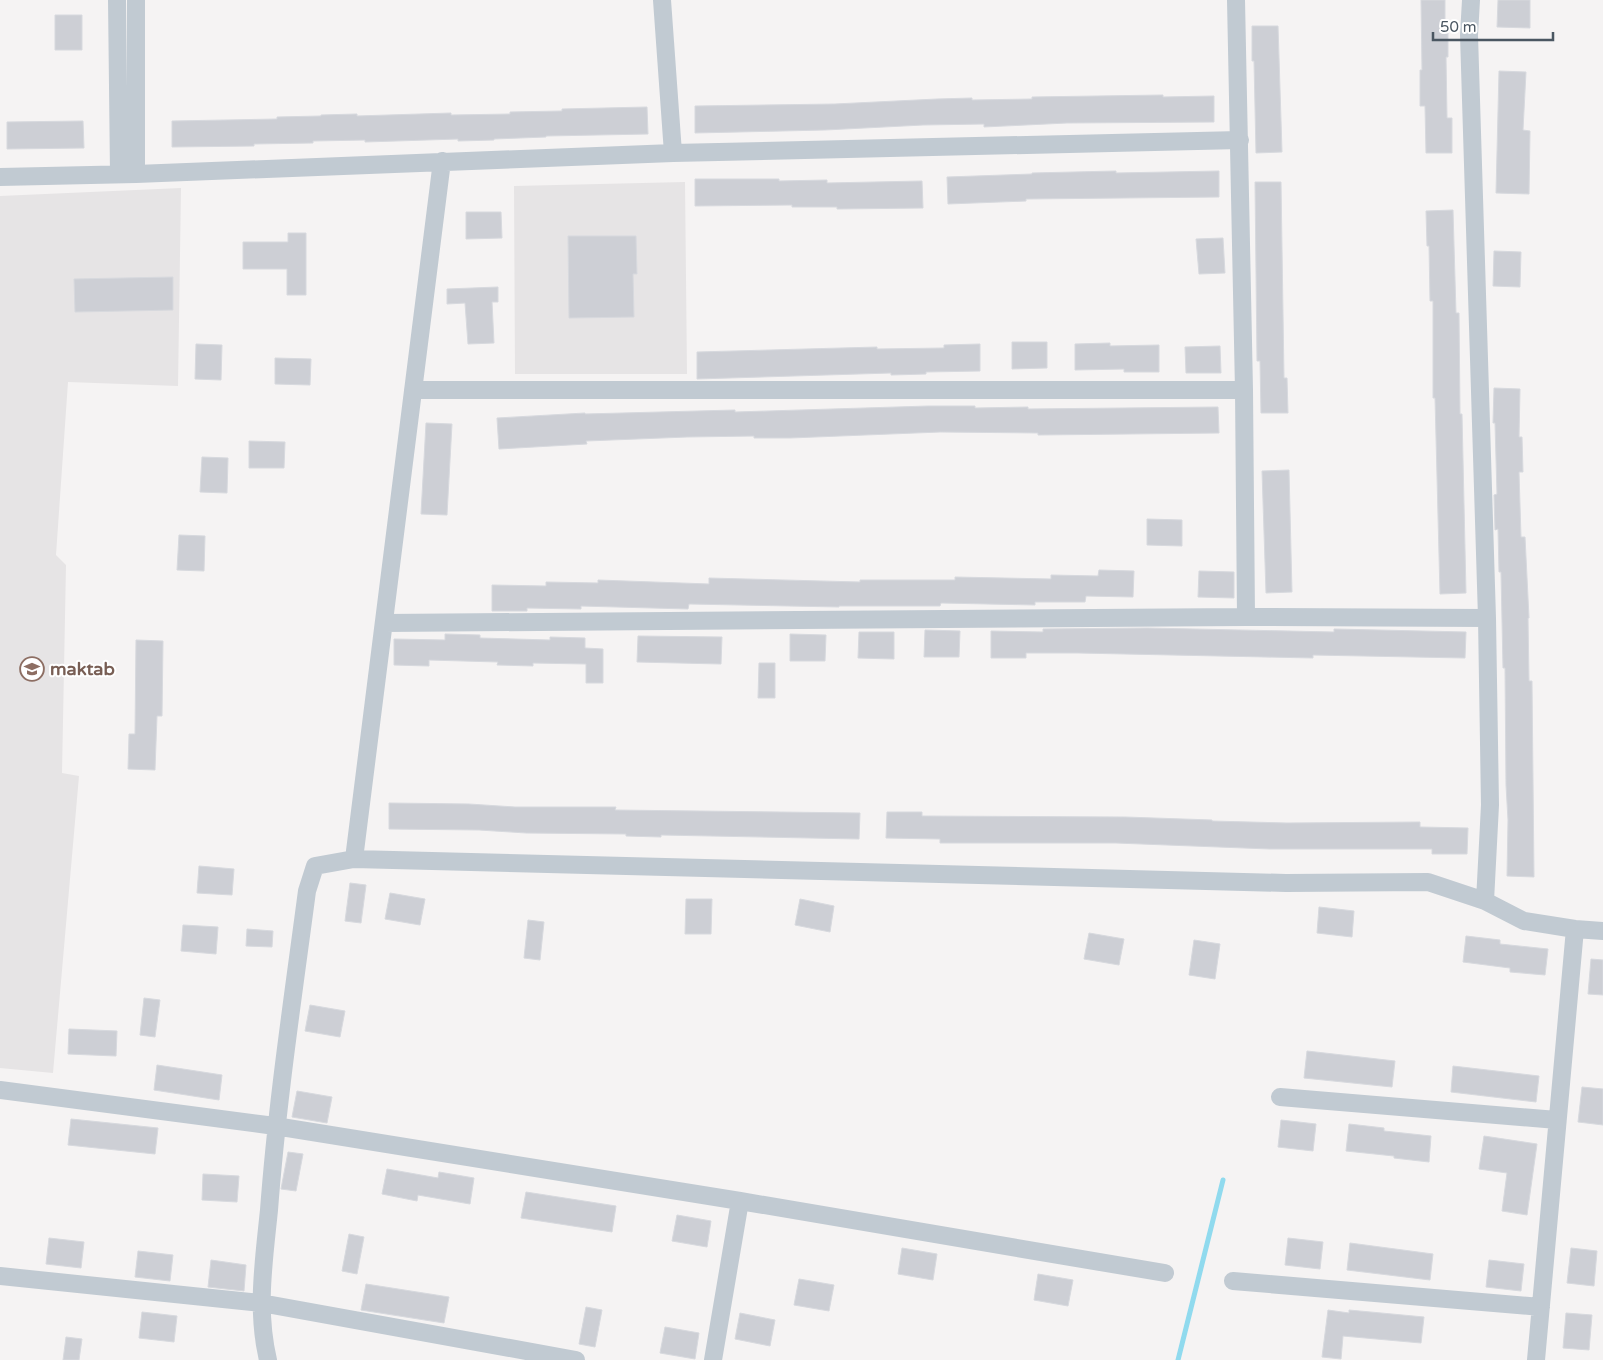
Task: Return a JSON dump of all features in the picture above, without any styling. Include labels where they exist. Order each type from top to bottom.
[{"type":"street","points":[[117,0],[127,174]]},
{"type":"street","points":[[127,174],[136,0]]},
{"type":"street","points":[[662,0],[673,153]]},
{"type":"street","points":[[1236,0],[1240,140],[1246,617]]},
{"type":"street","points":[[1470,0],[1469,35],[1487,618],[1490,805],[1485,901]]},
{"type":"street","points":[[0,177],[127,174],[673,153],[1240,140]]},
{"type":"street","points":[[354,859],[442,161]]},
{"type":"street","points":[[413,390],[1244,390]]},
{"type":"street","points":[[384,623],[1246,617],[1487,618]]},
{"type":"street","points":[[268,1360],[265,1348],[261,1303],[275,1126],[307,891],[314,866],[354,859],[1286,882],[1428,882],[1485,901],[1524,920],[1575,929],[1603,931]]},
{"type":"street","points":[[1536,1360],[1575,929]]},
{"type":"street","points":[[0,1090],[275,1126],[740,1200],[1165,1273]]},
{"type":"street","points":[[1280,1097],[1557,1120]]},
{"type":"street","points":[[713,1360],[740,1200]]},
{"type":"street","points":[[0,1276],[261,1303],[576,1360]]},
{"type":"street","points":[[1233,1281],[1541,1307]]},
{"type":"shaded area","points":[[685,182],[687,374],[515,374],[514,186]]},
{"type":"shaded area","name":"maktab","points":[[181,188],[178,386],[68,382],[56,555],[66,565],[62,773],[79,776],[53,1073],[0,1068],[0,196]]},
{"type":"building","points":[[1421,0],[1445,0],[1445,22],[1448,22],[1448,57],[1446,57],[1447,118],[1452,118],[1452,153],[1426,153],[1425,106],[1420,106],[1420,70],[1422,70]]},
{"type":"building","points":[[1498,0],[1530,0],[1530,28],[1497,27]]},
{"type":"building","points":[[55,15],[82,15],[82,50],[55,50]]},
{"type":"building","points":[[1252,26],[1278,26],[1282,152],[1256,153]]},
{"type":"building","points":[[1499,71],[1526,72],[1523,130],[1530,131],[1529,194],[1496,193]]},
{"type":"building","points":[[1163,95],[1163,97],[1214,96],[1214,122],[1067,123],[984,127],[984,124],[923,125],[825,130],[695,133],[695,106]]},
{"type":"building","points":[[647,107],[648,134],[546,136],[458,141],[458,139],[365,142],[365,140],[313,141],[313,143],[254,144],[254,146],[172,147],[172,121],[277,119],[277,117],[357,114],[357,116],[451,113],[451,115],[510,114],[510,112],[562,111],[562,109]]},
{"type":"building","points":[[83,121],[84,148],[7,149],[7,122]]},
{"type":"building","points":[[1116,171],[1116,173],[1219,171],[1219,197],[1026,199],[1026,201],[948,204],[947,177]]},
{"type":"building","points":[[695,179],[827,180],[827,183],[922,181],[923,208],[837,209],[837,207],[792,207],[792,205],[695,206]]},
{"type":"building","points":[[1255,182],[1281,182],[1284,378],[1287,378],[1288,413],[1261,413],[1260,361],[1257,361]]},
{"type":"building","points":[[1453,210],[1456,313],[1459,313],[1460,414],[1462,414],[1466,593],[1440,594],[1435,398],[1433,398],[1433,301],[1430,301],[1426,211]]},
{"type":"building","points":[[466,212],[501,212],[502,238],[466,239]]},
{"type":"building","points":[[288,233],[306,233],[306,295],[287,295],[287,269],[243,269],[243,242],[288,242]]},
{"type":"building","points":[[568,236],[636,236],[637,274],[633,274],[634,317],[569,318]]},
{"type":"building","points":[[1223,238],[1225,273],[1199,274],[1196,239]]},
{"type":"building","points":[[1494,251],[1521,252],[1520,287],[1493,286]]},
{"type":"building","points":[[173,277],[173,310],[75,312],[74,279]]},
{"type":"building","points":[[498,287],[498,302],[492,302],[494,343],[468,344],[465,303],[447,304],[447,289]]},
{"type":"building","points":[[1012,342],[1047,342],[1047,368],[1012,369]]},
{"type":"building","points":[[1110,343],[1110,346],[1159,345],[1159,372],[1124,372],[1124,369],[1075,370],[1075,344]]},
{"type":"building","points":[[196,344],[222,345],[221,380],[195,379]]},
{"type":"building","points":[[980,344],[980,371],[697,379],[697,352],[877,347],[877,349],[944,348],[944,345]]},
{"type":"building","points":[[1220,346],[1221,373],[1186,373],[1185,347]]},
{"type":"building","points":[[275,358],[311,359],[310,385],[275,384]]},
{"type":"building","points":[[1494,388],[1520,389],[1519,437],[1522,437],[1523,472],[1519,472],[1521,537],[1525,537],[1529,618],[1529,681],[1532,681],[1534,877],[1507,876],[1508,820],[1505,668],[1503,668],[1498,529],[1495,530],[1494,495],[1497,494],[1495,423],[1493,423]]},
{"type":"building","points":[[975,406],[975,408],[1028,407],[1028,409],[1218,407],[1219,433],[1038,435],[1038,433],[940,432],[790,438],[754,438],[754,436],[687,437],[586,441],[587,444],[499,449],[497,418],[585,413],[735,410],[735,412]]},
{"type":"building","points":[[426,423],[452,424],[447,515],[421,514]]},
{"type":"building","points":[[249,441],[285,442],[284,468],[249,468]]},
{"type":"building","points":[[202,457],[228,458],[227,493],[200,492]]},
{"type":"building","points":[[1289,470],[1292,592],[1266,593],[1262,471]]},
{"type":"building","points":[[1147,519],[1182,520],[1182,546],[1147,545]]},
{"type":"building","points":[[179,535],[205,536],[204,571],[177,570]]},
{"type":"building","points":[[1099,570],[1134,571],[1133,597],[1086,596],[1085,602],[1035,602],[1035,605],[941,603],[940,606],[839,607],[689,604],[688,609],[581,606],[581,609],[527,608],[527,611],[492,611],[492,585],[546,586],[546,582],[598,583],[598,580],[709,584],[709,578],[860,582],[860,580],[955,580],[955,577],[1051,579],[1051,575],[1098,576]]},
{"type":"building","points":[[1199,571],[1234,572],[1234,598],[1198,597]]},
{"type":"building","points":[[1148,628],[1334,632],[1334,629],[1466,632],[1465,658],[1313,655],[1313,658],[1026,653],[1026,658],[991,658],[991,631],[1043,632],[1043,629]]},
{"type":"building","points":[[925,630],[960,631],[959,657],[924,657]]},
{"type":"building","points":[[859,632],[894,632],[894,659],[858,658]]},
{"type":"building","points":[[445,634],[480,635],[480,638],[550,640],[550,637],[585,638],[585,648],[603,649],[603,683],[586,683],[586,664],[533,663],[533,666],[497,665],[498,662],[429,660],[429,666],[394,665],[394,639],[445,640]]},
{"type":"building","points":[[790,634],[826,635],[825,661],[790,661]]},
{"type":"building","points":[[638,636],[722,637],[721,664],[637,662]]},
{"type":"building","points":[[136,640],[163,641],[162,716],[157,716],[155,770],[128,769],[129,734],[135,734]]},
{"type":"building","points":[[759,663],[775,663],[775,698],[758,698]]},
{"type":"building","points":[[389,803],[469,804],[515,807],[616,807],[615,810],[860,813],[859,839],[661,835],[661,837],[626,836],[626,834],[389,829]]},
{"type":"building","points":[[887,812],[922,812],[922,816],[1125,817],[1287,823],[1420,822],[1420,827],[1468,828],[1467,854],[1432,854],[1432,849],[1270,849],[1116,843],[940,843],[940,839],[886,838]]},
{"type":"building","points":[[199,866],[234,869],[232,895],[197,893]]},
{"type":"building","points":[[350,883],[366,885],[361,923],[345,921]]},
{"type":"building","points":[[390,893],[425,899],[420,925],[385,919]]},
{"type":"building","points":[[686,899],[712,899],[711,934],[685,934]]},
{"type":"building","points":[[800,899],[834,906],[830,932],[795,925]]},
{"type":"building","points":[[1319,907],[1354,911],[1352,937],[1317,933]]},
{"type":"building","points":[[528,920],[544,922],[540,960],[524,958]]},
{"type":"building","points":[[183,925],[218,927],[216,954],[181,951]]},
{"type":"building","points":[[247,929],[273,931],[272,947],[246,946]]},
{"type":"building","points":[[1089,933],[1124,939],[1119,965],[1084,959]]},
{"type":"building","points":[[1466,936],[1500,940],[1500,944],[1548,949],[1545,975],[1510,972],[1510,968],[1463,962]]},
{"type":"building","points":[[1194,940],[1220,944],[1215,979],[1189,975]]},
{"type":"building","points":[[1591,959],[1603,960],[1603,995],[1588,994]]},
{"type":"building","points":[[144,998],[160,1000],[155,1037],[140,1035]]},
{"type":"building","points":[[310,1005],[345,1011],[340,1037],[305,1031]]},
{"type":"building","points":[[69,1029],[117,1031],[116,1056],[68,1054]]},
{"type":"building","points":[[1307,1051],[1395,1061],[1392,1087],[1304,1078]]},
{"type":"building","points":[[157,1065],[222,1075],[219,1100],[154,1090]]},
{"type":"building","points":[[1453,1066],[1539,1076],[1536,1102],[1451,1092]]},
{"type":"building","points":[[1582,1087],[1603,1089],[1603,1125],[1578,1122]]},
{"type":"building","points":[[297,1091],[332,1097],[327,1123],[292,1117]]},
{"type":"building","points":[[71,1119],[158,1128],[155,1154],[68,1145]]},
{"type":"building","points":[[1281,1120],[1316,1124],[1313,1151],[1278,1147]]},
{"type":"building","points":[[1349,1124],[1384,1128],[1384,1131],[1431,1136],[1429,1162],[1346,1151]]},
{"type":"building","points":[[1484,1136],[1537,1144],[1527,1215],[1502,1211],[1507,1173],[1479,1169]]},
{"type":"building","points":[[288,1152],[303,1154],[296,1191],[281,1189]]},
{"type":"building","points":[[387,1169],[438,1178],[439,1172],[474,1178],[470,1204],[418,1195],[417,1201],[382,1194]]},
{"type":"building","points":[[203,1174],[239,1176],[237,1202],[202,1200]]},
{"type":"building","points":[[526,1192],[616,1206],[612,1232],[521,1218]]},
{"type":"building","points":[[677,1215],[711,1221],[707,1247],[672,1241]]},
{"type":"building","points":[[349,1234],[364,1237],[357,1274],[342,1271]]},
{"type":"building","points":[[49,1238],[84,1242],[81,1268],[46,1264]]},
{"type":"building","points":[[1288,1238],[1323,1242],[1320,1269],[1285,1265]]},
{"type":"building","points":[[1350,1243],[1433,1254],[1430,1280],[1347,1270]]},
{"type":"building","points":[[902,1248],[937,1254],[933,1280],[898,1274]]},
{"type":"building","points":[[1571,1248],[1597,1251],[1594,1286],[1567,1283]]},
{"type":"building","points":[[138,1251],[173,1255],[170,1281],[135,1277]]},
{"type":"building","points":[[211,1260],[246,1265],[244,1291],[208,1287]]},
{"type":"building","points":[[1489,1260],[1524,1264],[1521,1291],[1486,1287]]},
{"type":"building","points":[[1038,1274],[1073,1280],[1068,1306],[1034,1300]]},
{"type":"building","points":[[799,1279],[834,1285],[829,1311],[794,1305]]},
{"type":"building","points":[[366,1284],[449,1297],[444,1323],[361,1310]]},
{"type":"building","points":[[586,1307],[602,1310],[595,1347],[579,1344]]},
{"type":"building","points":[[1328,1310],[1349,1313],[1349,1310],[1424,1317],[1421,1343],[1343,1336],[1341,1359],[1322,1357]]},
{"type":"building","points":[[142,1312],[177,1316],[174,1342],[139,1338]]},
{"type":"building","points":[[740,1313],[775,1320],[770,1346],[735,1339]]},
{"type":"building","points":[[1566,1313],[1592,1315],[1589,1350],[1563,1348]]},
{"type":"building","points":[[665,1327],[699,1333],[695,1359],[660,1353]]},
{"type":"building","points":[[66,1337],[82,1339],[79,1360],[63,1360]]},
{"type":"waterway","points":[[1178,1360],[1223,1180]]},
{"type":"place","name":"maktab","points":[[32,669]]}]
